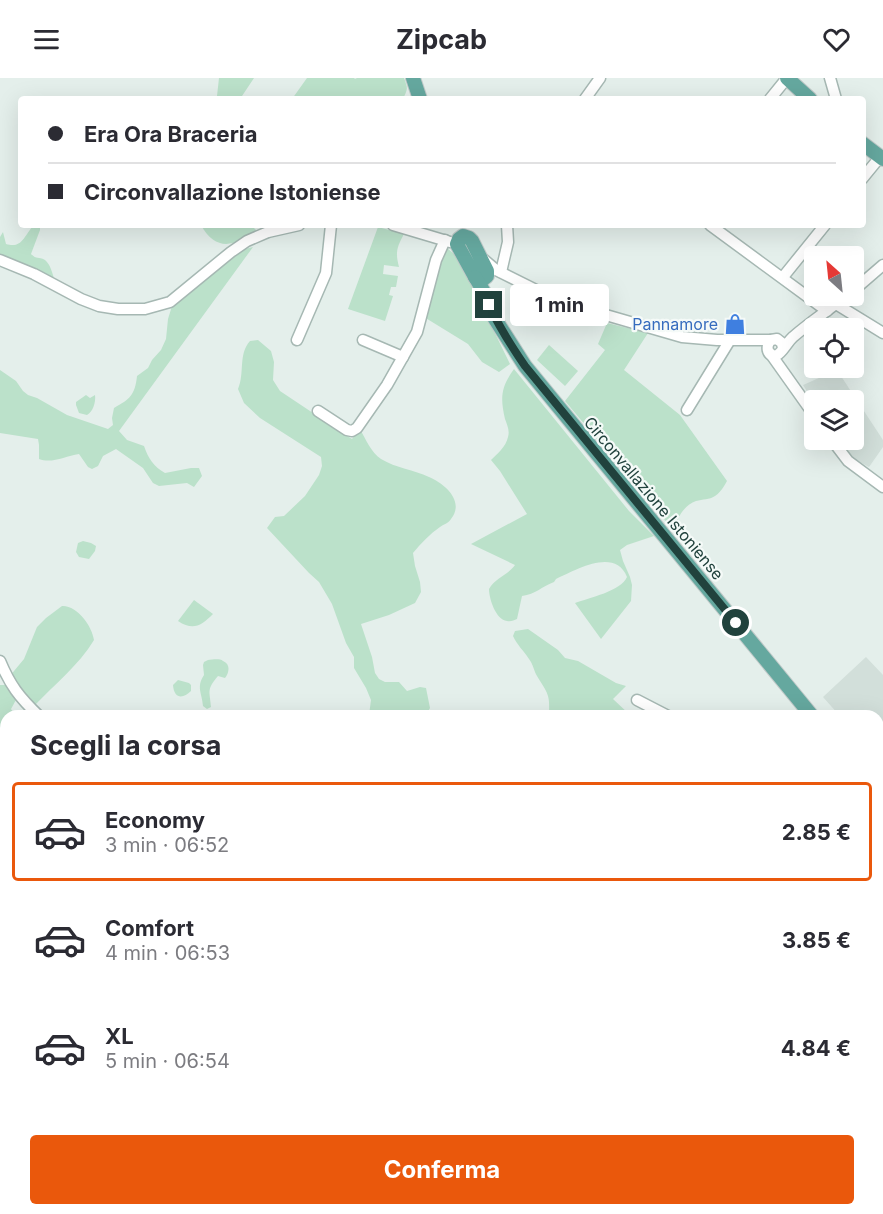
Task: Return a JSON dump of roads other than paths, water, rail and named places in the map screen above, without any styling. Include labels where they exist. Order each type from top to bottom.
[{"type":"main road","points":[[413,78],[419,96]]},
{"type":"main road","points":[[787,78],[807,96]]},
{"type":"main road","points":[[866,146],[882,158]]},
{"type":"main road","points":[[458,237],[478,254],[488,277]]},
{"type":"main road","points":[[458,237],[488,277]]},
{"type":"main road","name":"Circonvallazione Istoniense","points":[[488,277],[495,319],[525,366],[807,710]]},
{"type":"street","points":[[587,96],[600,78]]},
{"type":"street","points":[[772,96],[787,78]]},
{"type":"street","points":[[830,78],[835,96]]},
{"type":"street","points":[[866,176],[882,158]]},
{"type":"street","points":[[0,260],[99,306],[145,309],[170,302],[247,241],[268,231],[284,228]]},
{"type":"street","points":[[297,340],[326,273],[331,228]]},
{"type":"street","points":[[409,228],[458,237]]},
{"type":"street","points":[[507,228],[508,242],[488,277],[682,337],[756,340],[775,347]]},
{"type":"street","points":[[714,228],[831,308],[883,333]]},
{"type":"street","points":[[783,277],[823,228]]},
{"type":"street","points":[[318,411],[347,430],[352,431],[357,428],[387,385],[417,332],[436,260],[458,237]]},
{"type":"street","points":[[864,282],[883,266]]},
{"type":"street","points":[[775,347],[794,336],[834,306]]},
{"type":"street","points":[[363,340],[403,357]]},
{"type":"street","points":[[687,410],[730,340]]},
{"type":"street","points":[[775,347],[780,366],[804,401]]},
{"type":"street","points":[[840,450],[848,461],[883,487]]},
{"type":"street","points":[[0,661],[9,681],[22,700],[33,710]]},
{"type":"street","points":[[638,700],[657,710]]},
{"type":"place","name":"Pannamore","points":[[735,324]]}]
